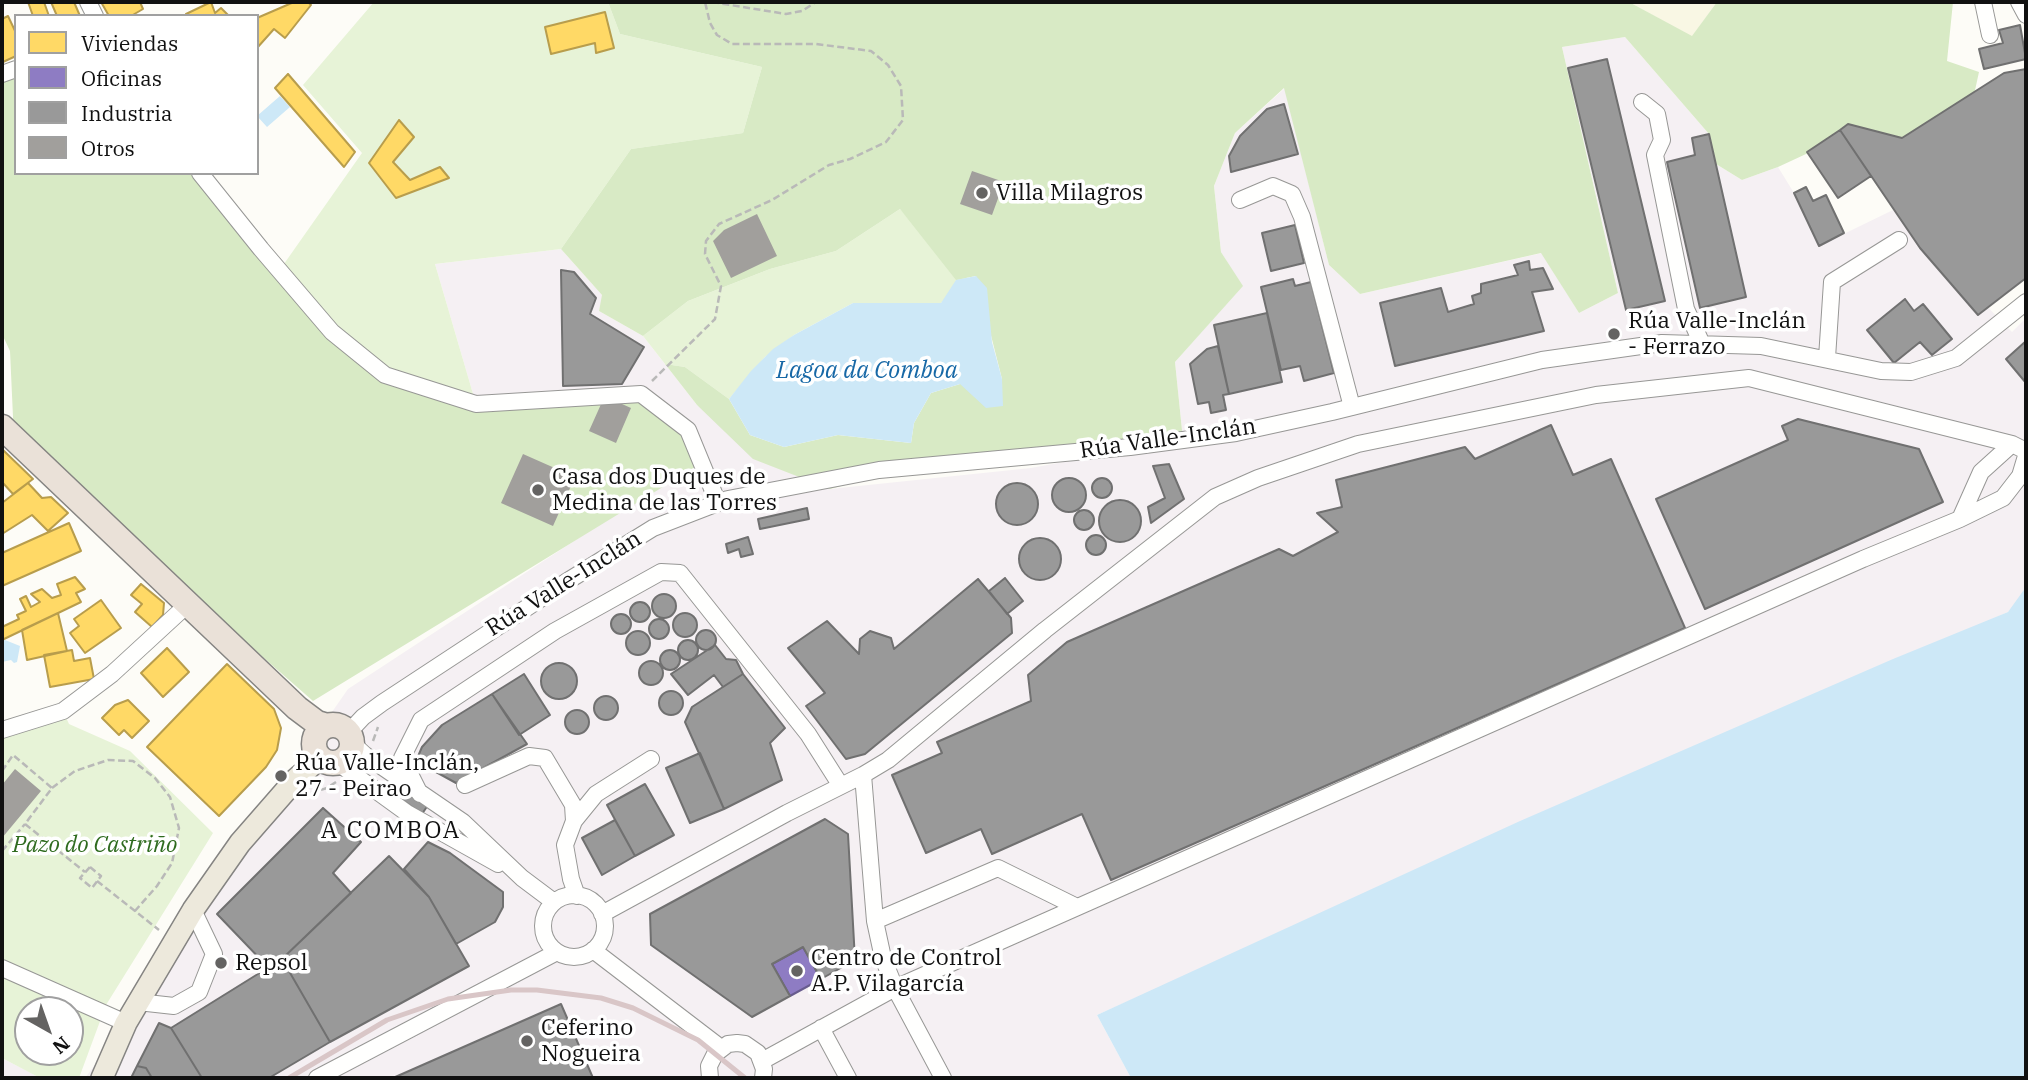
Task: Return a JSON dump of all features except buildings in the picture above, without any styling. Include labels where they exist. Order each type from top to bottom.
[{"type":"highway","points":[[2,427],[187,605],[339,744]]},
{"type":"main road","name":"Rúa Valle-Inclán","points":[[102,1078],[138,1002],[193,910],[240,843],[295,779],[339,744]]},
{"type":"street","points":[[1983,2],[1990,35]]},
{"type":"street","points":[[2019,2],[2026,15]]},
{"type":"street","points":[[1642,102],[1657,114],[1662,140],[1655,155],[1686,309],[1702,344]]},
{"type":"street","points":[[202,175],[332,332],[385,376],[476,404],[642,394],[688,430],[718,503]]},
{"type":"street","points":[[1240,200],[1273,186],[1292,194],[1302,217],[1352,407]]},
{"type":"street","points":[[1827,358],[1832,282],[1899,240]]},
{"type":"street","name":"Rúa Valle-Inclán","points":[[339,744],[363,717],[382,703],[566,582],[653,528],[727,499],[879,470],[1236,433],[1542,360],[1662,343],[1761,346],[1881,371],[1911,372],[1956,358],[2026,302]]},
{"type":"street","points":[[602,914],[888,760],[1045,630],[1215,497],[1258,478],[1358,444],[1595,396],[1749,378],[2021,450]]},
{"type":"street","points":[[1960,519],[1981,472],[2021,450]]},
{"type":"street","points":[[762,1061],[895,988],[1863,559],[1960,519],[2003,498],[2020,476],[2021,450]]},
{"type":"street","points":[[420,794],[402,758],[421,720],[555,631],[661,572],[680,573],[808,734],[841,786]]},
{"type":"street","points":[[2,730],[62,711],[113,674],[187,605]]},
{"type":"street","points":[[339,744],[365,755],[463,822],[522,877],[555,902]]},
{"type":"street","points":[[339,744],[407,813],[522,877]]},
{"type":"street","points":[[465,785],[529,756],[545,758],[573,805],[573,821],[565,845],[577,896]]},
{"type":"street","points":[[573,821],[596,794],[651,759]]},
{"type":"street","points":[[863,775],[875,921],[883,958],[895,988],[943,1078]]},
{"type":"street","points":[[875,921],[998,868],[1077,907]]},
{"type":"street","points":[[577,896],[592,902],[602,914],[602,937],[593,950],[575,957],[557,952],[545,937],[544,918],[561,898],[577,896]]},
{"type":"street","points":[[138,1002],[174,1006],[199,992],[214,954],[193,910]]},
{"type":"street","points":[[593,950],[721,1048]]},
{"type":"street","points":[[317,1078],[557,952]]},
{"type":"street","points":[[2,968],[126,1023]]},
{"type":"street","points":[[821,1028],[848,1078]]},
{"type":"street","points":[[710,1078],[711,1059],[721,1048],[737,1043],[745,1044],[758,1054],[762,1061],[763,1078]]},
{"type":"path","points":[[642,394],[661,371],[715,319],[721,286],[705,254],[706,241],[719,224],[772,200],[829,165],[850,159],[886,142],[902,120],[901,86],[888,65],[871,51],[816,44],[732,44],[717,35],[710,23],[705,2]]},
{"type":"path","points":[[712,2],[786,13],[802,11],[816,2]]},
{"type":"path","points":[[339,744],[383,720]]},
{"type":"path","points":[[2,771],[13,755],[52,788]]},
{"type":"path","points":[[2,851],[52,788],[75,771],[107,761],[133,761],[155,778],[170,797],[179,828],[172,863],[157,886],[134,912]]},
{"type":"path","points":[[25,824],[85,872]]},
{"type":"path","points":[[90,867],[101,876],[92,888],[80,878],[85,872],[90,867]]},
{"type":"path","points":[[97,881],[159,930]]},
{"type":"shaded area","points":[[1629,2],[1717,2],[1692,37]]},
{"type":"shaded area","points":[[1625,37],[1709,134],[1716,164],[1742,180],[1778,167],[1794,193],[1819,246],[1893,210],[2012,332],[2026,318],[2026,595],[2008,612],[1097,1015],[1131,1078],[85,1078],[126,1023],[233,854],[348,689],[626,507],[476,404],[435,264],[561,249],[603,296],[599,311],[643,336],[697,405],[830,489],[1031,468],[1183,440],[1175,362],[1242,286],[1221,252],[1214,186],[1235,133],[1285,88],[1329,265],[1360,294],[1542,253],[1579,313],[1618,293],[1562,47]]},
{"type":"shaded area","points":[[2,1058],[40,1078],[2,1078]]},
{"type":"green space","points":[[374,2],[608,2],[620,34],[762,67],[743,133],[631,149],[561,249],[435,264],[476,404],[385,375],[279,271],[362,153],[303,85]]},
{"type":"green space","points":[[608,2],[1629,2],[1692,36],[1717,2],[1953,2],[1947,61],[1979,72],[1970,113],[1948,116],[1894,141],[1860,129],[1778,167],[1742,180],[1716,164],[1709,134],[1625,37],[1562,47],[1618,293],[1579,313],[1541,253],[1360,294],[1329,265],[1284,88],[1235,133],[1214,186],[1221,252],[1243,286],[1175,362],[1183,440],[909,468],[830,489],[753,459],[697,405],[665,364],[685,367],[729,399],[750,435],[784,447],[838,435],[911,443],[914,423],[931,393],[960,384],[1002,379],[976,276],[956,280],[900,209],[836,251],[770,269],[688,301],[643,336],[599,311],[602,295],[561,249],[631,149],[743,133],[762,67],[620,34]]},
{"type":"green space","points":[[14,70],[14,175],[202,175],[279,271],[385,375],[501,403],[641,394],[688,430],[702,463],[313,701],[14,439],[10,351],[2,334],[2,74]]},
{"type":"green space","points":[[900,209],[966,278],[941,303],[853,303],[794,335],[765,357],[729,399],[685,367],[665,364],[643,336],[688,301],[770,269],[836,251]]},
{"type":"green space","name":"Pazo do Castriño","points":[[63,711],[69,724],[130,751],[213,833],[106,1005],[84,1064],[84,996],[14,996],[14,1064],[2,1058],[2,730]]},
{"type":"green space","name":"Pazo do Castriño","points":[[17,1066],[83,1066],[79,1078],[40,1078]]},
{"type":"water","points":[[280,96],[290,107],[267,127],[259,114]]},
{"type":"water","name":"Lagoa da Comboa","points":[[976,276],[987,288],[992,342],[1002,379],[1003,406],[986,408],[960,384],[931,393],[914,423],[911,443],[838,435],[784,447],[750,435],[729,399],[773,349],[853,303],[941,303],[956,280]]},
{"type":"water","points":[[2026,587],[2026,1078],[1131,1078],[1097,1015],[1520,821],[2008,612]]},
{"type":"water","points":[[2,641],[20,646],[17,662],[2,662]]},
{"type":"railway","points":[[289,1078],[387,1020],[448,999],[511,990],[537,990],[601,998],[633,1008],[698,1040],[745,1078]]},
{"type":"place","name":"Villa Milagros","points":[[982,193]]},
{"type":"place","name":"Rúa Valle-Inclán - Ferrazo","points":[[1614,334]]},
{"type":"place","name":"Casa dos Duques de Medina de las Torres","points":[[538,490]]},
{"type":"place","name":"Rúa Valle-Inclán, 27 - Peirao","points":[[281,776]]},
{"type":"place","name":"Repsol","points":[[221,963]]},
{"type":"place","name":"Centro de Control A.P. Vilagarcía","points":[[797,971]]},
{"type":"place","name":"Ceferino Nogueira","points":[[527,1041]]},
{"type":"district","name":"A COMBOA","points":[[391,831]]}]
